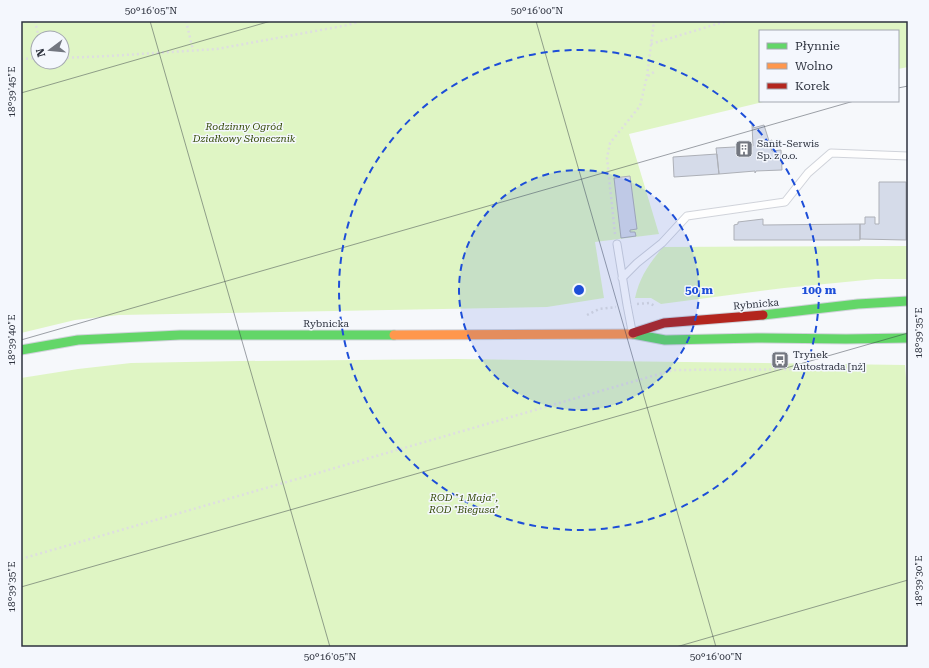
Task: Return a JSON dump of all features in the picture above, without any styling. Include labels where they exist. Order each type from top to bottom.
[{"type":"main road","name":"Rybnicka","points":[[632,334],[664,323],[764,315],[858,304],[908,302]]},
{"type":"main road","name":"Rybnicka","points":[[21,350],[78,340],[180,335],[632,334],[665,340],[757,338],[908,338]]},
{"type":"lane","points":[[622,278],[637,263],[662,243],[687,216],[785,202],[808,173],[831,153],[908,156]]},
{"type":"lane","points":[[617,244],[626,306],[632,334]]},
{"type":"path","points":[[186,21],[193,50]]},
{"type":"path","points":[[70,58],[217,49],[348,25],[362,21]]},
{"type":"path","points":[[617,244],[607,158],[610,143],[640,106],[647,76],[654,21]]},
{"type":"path","points":[[651,44],[727,21]]},
{"type":"path","points":[[647,76],[654,72]]},
{"type":"path","points":[[21,560],[672,370],[832,369]]},
{"type":"green space","name":"Rodzinny Ogród Działkowy Słonecznik","points":[[21,21],[908,21],[908,67],[899,69],[899,30],[759,30],[759,102],[763,102],[629,134],[659,234],[595,242],[604,298],[547,307],[119,315],[75,320],[21,333]]},
{"type":"green space","points":[[908,246],[908,279],[876,279],[784,288],[661,304],[651,298],[635,298],[646,271],[653,259],[663,247]]},
{"type":"green space","name":"ROD \"1 Maja\", ROD \"Biegusa\"","points":[[456,359],[905,365],[908,403],[908,647],[21,647],[21,378],[78,369],[131,363]]},
{"type":"building","name":"Sanit-Serwis Sp. z o.o.","points":[[752,125],[753,128],[764,125],[769,141],[772,140],[769,142],[772,151],[781,150],[782,170],[756,171],[755,173],[755,171],[719,174],[716,148],[753,146]]},
{"type":"building","points":[[717,154],[719,174],[674,177],[673,157]]},
{"type":"building","points":[[630,176],[637,229],[630,230],[630,232],[635,232],[636,236],[621,238],[614,178]]},
{"type":"building","points":[[879,182],[906,182],[906,240],[860,239],[860,224],[865,224],[865,217],[875,217],[875,224],[879,224]]},
{"type":"building","points":[[763,219],[763,225],[860,224],[860,240],[734,240],[734,225],[738,224],[738,222]]},
{"type":"traffic: fast","points":[[763,315],[858,304],[908,301]]},
{"type":"traffic: fast","points":[[633,334],[665,340],[757,338],[908,338]]},
{"type":"traffic: fast","points":[[21,350],[78,340],[180,335],[394,335]]},
{"type":"traffic: slow","points":[[394,335],[633,334]]},
{"type":"traffic: jam","points":[[633,333],[664,323],[763,315]]},
{"type":"place","name":"Sanit-Serwis Sp. z o.o.","points":[[744,149]]},
{"type":"place","name":"Trynek Autostrada [nż]","points":[[780,360]]}]
